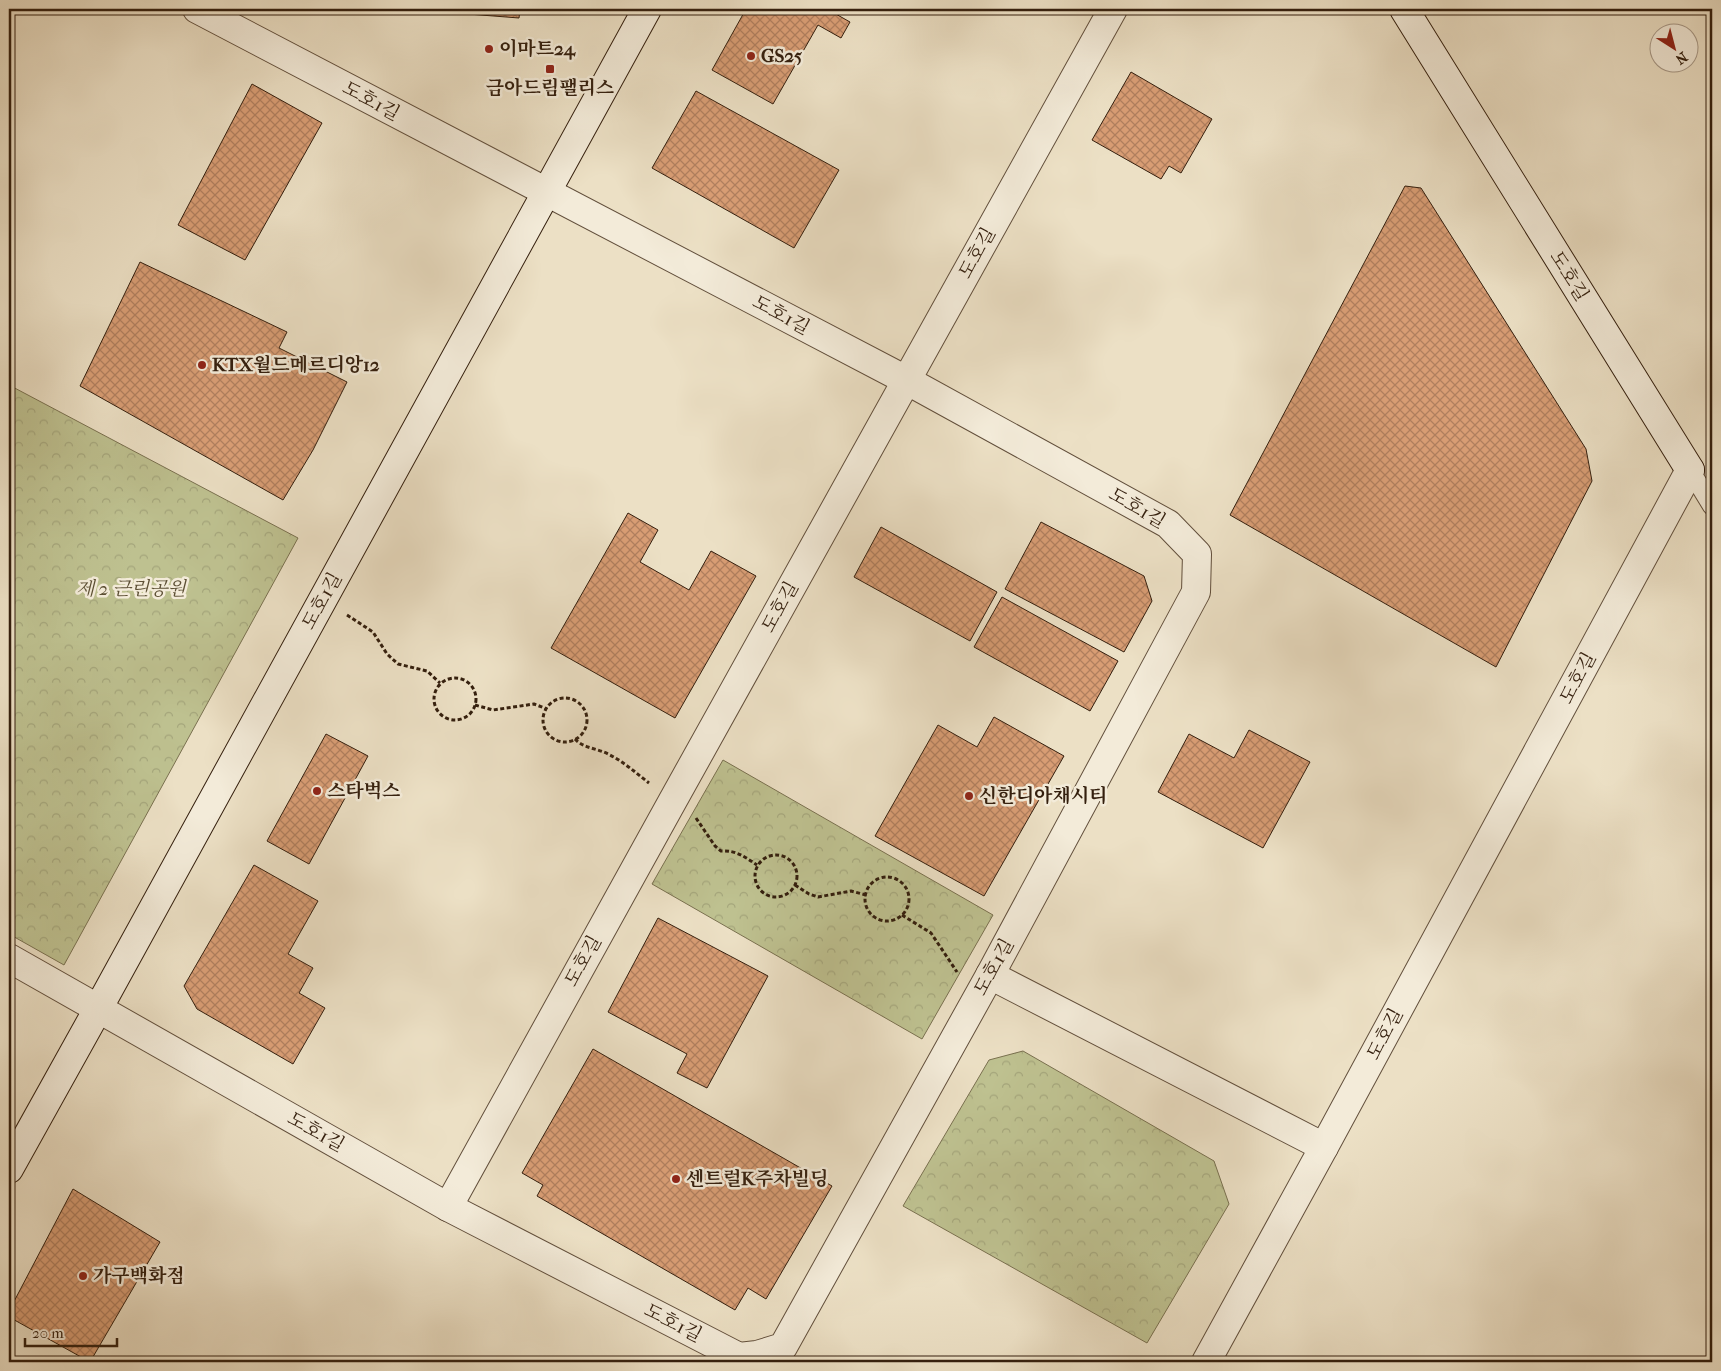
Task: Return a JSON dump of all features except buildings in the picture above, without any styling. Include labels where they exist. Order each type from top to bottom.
[{"type":"street","name":"도호1길","points":[[9,958],[448,1206],[739,1357],[757,1355],[783,1347],[990,975],[1196,592],[1197,554],[1168,524],[906,380],[197,9]]},
{"type":"street","name":"도호1길","points":[[9,1169],[647,9]]},
{"type":"street","name":"도호길","points":[[448,1206],[1113,9]]},
{"type":"street","name":"도호길","points":[[1206,1362],[1690,470],[1404,9]]},
{"type":"street","points":[[990,975],[1324,1147]]},
{"type":"lane","points":[[1690,470],[1712,506]]},
{"type":"path","points":[[323,599],[372,632],[387,654],[398,664],[426,671],[440,683]]},
{"type":"path","points":[[454,677],[461,678],[473,687],[476,694],[475,704],[470,714],[464,718],[451,720],[444,718],[434,708],[433,694],[440,683],[454,677]]},
{"type":"path","points":[[572,699],[584,708],[587,714],[585,729],[575,739],[562,741],[555,739],[546,729],[544,722],[547,709],[551,703],[558,700],[572,699]]},
{"type":"path","points":[[475,704],[493,710],[534,704],[547,709]]},
{"type":"path","points":[[775,854],[783,855],[789,858],[797,870],[795,885],[786,895],[772,897],[766,895],[756,884],[754,871],[757,865],[768,856],[775,854]]},
{"type":"path","points":[[879,879],[893,879],[900,882],[908,894],[906,909],[902,915],[890,921],[876,919],[867,909],[866,895],[868,888],[879,879]]},
{"type":"path","points":[[795,885],[808,894],[818,896],[851,891],[866,895]]},
{"type":"path","points":[[902,915],[931,933],[976,1000]]},
{"type":"green space","name":"제 2 근린공원","points":[[9,385],[298,538],[64,965],[9,934]]},
{"type":"green space","points":[[723,760],[993,915],[922,1039],[652,884]]},
{"type":"green space","points":[[1023,1051],[1214,1161],[1229,1204],[1147,1343],[903,1206],[989,1060]]},
{"type":"place","name":"이마트24","points":[[489,49]]},
{"type":"place","name":"GS25","points":[[751,56]]},
{"type":"place","name":"금아드림팰리스","points":[[550,69]]},
{"type":"place","name":"KTX월드메르디앙12","points":[[202,365]]},
{"type":"place","name":"스타벅스","points":[[317,791]]},
{"type":"place","name":"신한디아채시티","points":[[969,796]]},
{"type":"place","name":"센트럴K주차빌딩","points":[[676,1179]]},
{"type":"place","name":"가구백화점","points":[[83,1276]]}]
